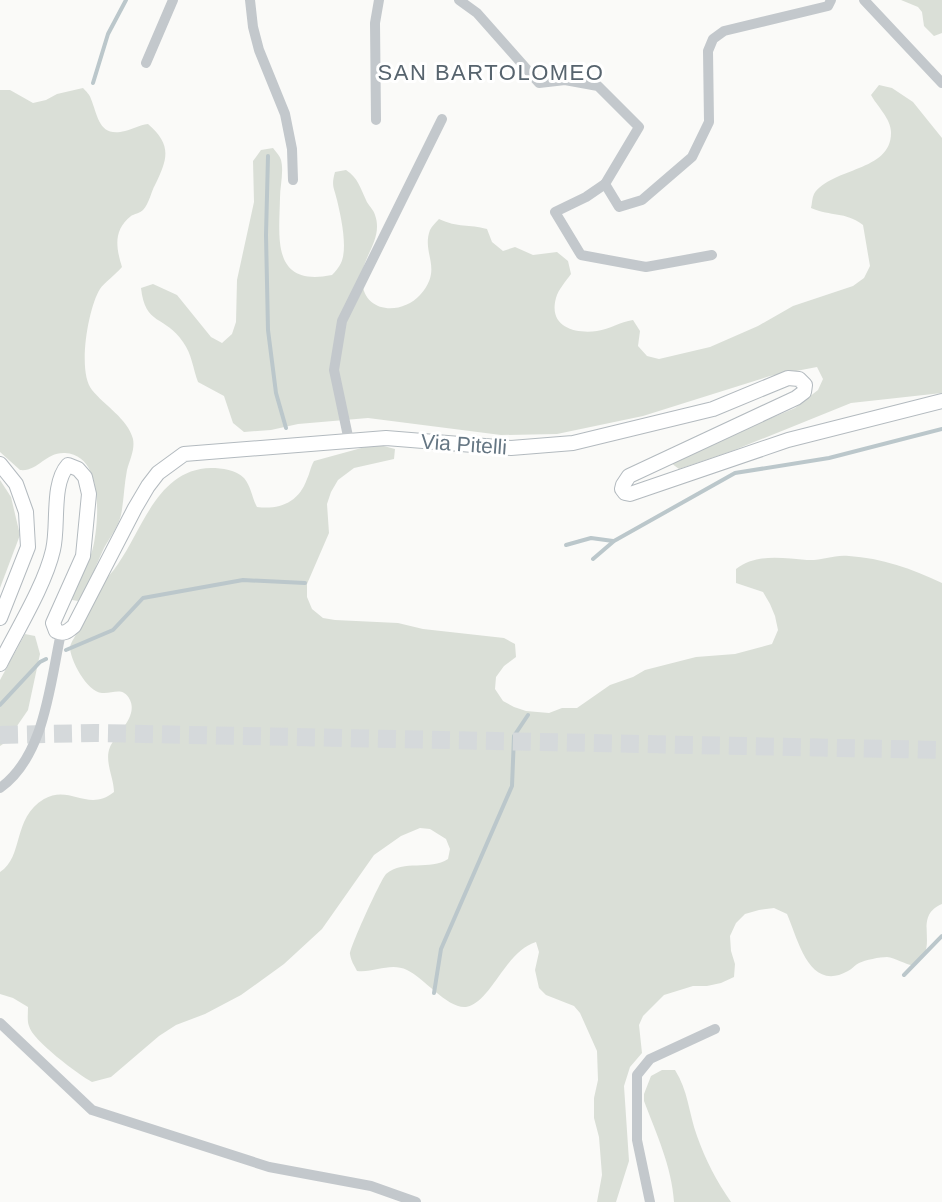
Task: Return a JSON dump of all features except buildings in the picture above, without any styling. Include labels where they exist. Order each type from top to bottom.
[{"type":"street","points":[[146,63],[173,0]]},
{"type":"street","points":[[250,0],[253,27],[259,50],[285,114],[292,149],[293,180]]},
{"type":"street","points":[[376,120],[375,23],[379,0]]},
{"type":"street","points":[[459,0],[477,13],[539,83],[565,80],[598,86],[639,127],[605,184],[555,212],[581,255],[646,267],[712,255]]},
{"type":"street","points":[[605,184],[619,207],[642,200],[692,157],[709,122],[708,51],[713,39],[724,31],[828,6],[831,0]]},
{"type":"street","points":[[864,0],[942,83]]},
{"type":"street","points":[[349,441],[334,370],[342,321],[442,119]]},
{"type":"street","name":"Via Pitelli","points":[[61,633],[68,632],[74,626],[148,486],[158,473],[184,454],[386,438],[511,448],[573,443],[713,408],[788,378],[799,379],[805,385],[804,392],[796,398],[629,476],[622,489],[630,494],[788,440],[942,400]]},
{"type":"street","points":[[0,464],[16,484],[26,512],[28,547],[0,618]]},
{"type":"street","points":[[0,663],[48,568],[56,530],[59,479],[68,465],[71,465],[85,477],[89,494],[83,556],[53,623],[56,631],[61,633],[41,726],[29,756],[0,788]]},
{"type":"street","points":[[0,1023],[92,1110],[269,1167],[371,1186],[416,1202]]},
{"type":"street","points":[[650,1202],[637,1140],[636,1075],[650,1059],[715,1029]]},
{"type":"shaded area","points":[[901,0],[942,0],[942,33],[934,36],[924,26],[922,12],[918,7]]},
{"type":"shaded area","points":[[879,85],[892,88],[913,102],[942,138],[942,393],[851,403],[732,451],[679,469],[671,463],[691,452],[795,408],[818,390],[823,379],[817,367],[770,376],[643,416],[557,434],[501,435],[368,418],[298,424],[271,430],[244,432],[233,423],[224,396],[198,382],[183,342],[176,333],[151,315],[143,300],[141,288],[153,284],[177,295],[211,337],[222,343],[232,334],[236,322],[237,280],[254,202],[253,161],[261,150],[273,148],[280,157],[282,165],[280,244],[283,257],[289,267],[298,274],[312,277],[332,275],[341,263],[344,249],[343,232],[333,180],[335,172],[346,170],[356,180],[375,215],[377,224],[374,241],[362,273],[364,292],[376,305],[385,308],[404,306],[420,295],[430,277],[428,239],[431,229],[439,219],[452,224],[487,229],[492,242],[503,251],[515,247],[533,255],[557,252],[568,261],[571,274],[558,292],[555,308],[560,322],[572,330],[597,331],[633,320],[640,331],[638,346],[647,356],[659,359],[710,347],[758,326],[793,306],[853,286],[864,278],[870,266],[863,225],[844,216],[811,208],[814,194],[823,185],[872,162],[882,155],[889,145],[891,132],[889,122],[871,95]]},
{"type":"shaded area","points":[[83,88],[90,96],[98,118],[105,128],[116,132],[148,124],[164,145],[165,159],[147,205],[142,211],[125,221],[121,227],[117,246],[122,267],[100,289],[88,325],[85,369],[88,381],[97,396],[126,425],[133,439],[133,447],[127,470],[120,519],[78,601],[72,600],[73,594],[90,556],[97,518],[96,489],[86,464],[77,456],[65,453],[52,456],[32,468],[20,470],[0,452],[0,90],[10,90],[33,103]]},
{"type":"shaded area","points":[[376,444],[395,449],[394,459],[354,468],[338,480],[331,492],[327,504],[329,533],[307,584],[307,597],[312,609],[323,618],[335,620],[398,623],[423,629],[504,638],[515,644],[516,657],[504,666],[496,677],[495,689],[503,701],[526,711],[549,713],[562,708],[577,708],[610,685],[645,670],[696,657],[735,654],[772,644],[778,630],[775,616],[763,592],[736,583],[736,569],[752,561],[770,558],[812,560],[838,556],[861,557],[897,565],[942,583],[942,904],[929,914],[924,955],[914,966],[884,957],[862,962],[835,976],[824,975],[814,969],[807,960],[787,914],[774,908],[745,914],[736,923],[730,936],[735,964],[734,977],[721,983],[693,986],[664,995],[643,1016],[639,1025],[642,1053],[630,1067],[624,1086],[629,1161],[616,1202],[597,1202],[602,1175],[599,1137],[594,1118],[594,1098],[598,1080],[597,1051],[580,1013],[574,1006],[546,995],[539,988],[535,970],[539,952],[536,942],[525,947],[516,955],[483,996],[466,1007],[444,998],[407,970],[388,967],[357,971],[353,963],[351,949],[386,874],[401,867],[433,864],[448,859],[450,849],[446,839],[430,829],[420,828],[401,836],[374,855],[322,929],[284,964],[241,995],[205,1014],[176,1025],[159,1036],[111,1077],[92,1082],[67,1065],[32,1032],[28,1022],[28,1007],[13,998],[0,994],[0,872],[12,857],[27,816],[34,807],[53,795],[96,800],[105,798],[114,792],[108,752],[129,719],[132,706],[124,693],[102,693],[91,687],[76,667],[70,647],[98,591],[127,550],[154,503],[178,478],[193,471],[220,468],[237,473],[244,478],[257,507],[281,506],[299,494],[314,461]]},
{"type":"shaded area","points":[[0,480],[11,497],[20,535],[0,588]]},
{"type":"shaded area","points":[[25,634],[35,636],[40,654],[28,710],[6,742],[0,746],[0,680]]},
{"type":"shaded area","points":[[662,1070],[675,1070],[686,1094],[694,1128],[704,1153],[731,1202],[674,1202],[667,1163],[644,1101],[644,1094],[651,1076]]},
{"type":"waterway","points":[[93,83],[108,34],[126,0]]},
{"type":"waterway","points":[[268,156],[266,235],[268,330],[276,393],[286,428]]},
{"type":"waterway","points":[[593,559],[614,541],[735,473],[829,458],[942,429]]},
{"type":"waterway","points":[[566,545],[591,538],[613,541]]},
{"type":"waterway","points":[[66,650],[113,630],[143,598],[243,580],[305,583]]},
{"type":"waterway","points":[[0,705],[40,662],[46,659]]},
{"type":"waterway","points":[[434,993],[441,949],[512,786],[514,736],[528,715]]},
{"type":"waterway","points":[[904,975],[942,936]]},
{"type":"tunnel","points":[[0,735],[95,733],[942,750]]},
{"type":"district","name":"SAN BARTOLOMEO","points":[[491,72]]}]
